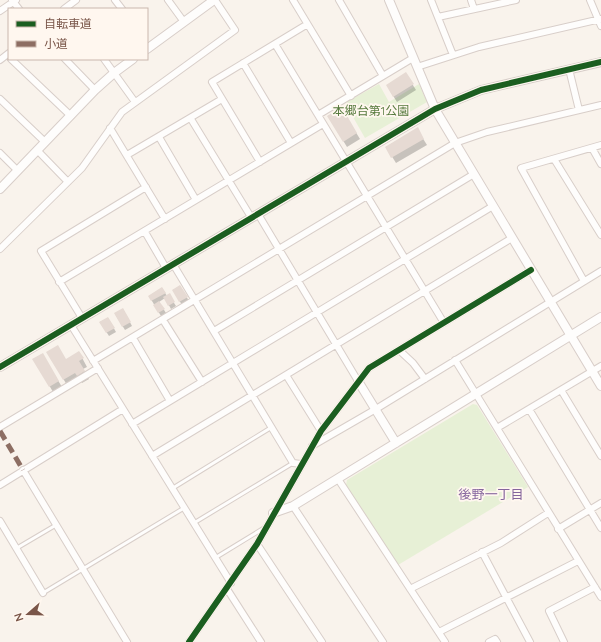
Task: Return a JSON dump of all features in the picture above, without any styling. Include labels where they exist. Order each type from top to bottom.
[{"type":"street","points":[[66,8],[76,0]]},
{"type":"street","points":[[168,0],[184,22]]},
{"type":"street","points":[[0,249],[82,168],[122,112],[235,30],[214,0],[148,46]]},
{"type":"street","points":[[293,0],[306,24],[351,96]]},
{"type":"street","points":[[339,0],[384,76]]},
{"type":"street","points":[[389,0],[435,108],[601,386]]},
{"type":"street","points":[[431,0],[453,55]]},
{"type":"street","points":[[471,0],[474,9]]},
{"type":"street","points":[[438,18],[512,0]]},
{"type":"street","points":[[590,0],[600,19],[601,26]]},
{"type":"street","points":[[0,11],[14,1]]},
{"type":"street","points":[[417,67],[480,47],[600,19]]},
{"type":"street","points":[[260,162],[212,82],[276,44],[306,24]]},
{"type":"street","points":[[276,44],[322,124],[346,160],[444,323]]},
{"type":"street","points":[[318,115],[413,58]]},
{"type":"street","points":[[13,60],[71,116]]},
{"type":"street","points":[[65,60],[96,90]]},
{"type":"street","points":[[105,60],[135,102]]},
{"type":"street","points":[[0,189],[96,90],[114,73],[132,60]]},
{"type":"street","points":[[0,368],[435,108],[481,90],[601,62]]},
{"type":"street","points":[[242,63],[291,143]]},
{"type":"street","points":[[569,69],[579,110]]},
{"type":"street","points":[[0,99],[45,142]]},
{"type":"street","points":[[127,155],[222,99]]},
{"type":"street","points":[[94,361],[455,143],[487,132],[601,105]]},
{"type":"street","points":[[191,118],[229,181],[279,250],[298,280],[396,443]]},
{"type":"street","points":[[59,282],[145,232],[322,124]]},
{"type":"street","points":[[110,128],[165,219]]},
{"type":"street","points":[[158,137],[196,200]]},
{"type":"street","points":[[584,281],[521,168],[601,145]]},
{"type":"street","points":[[592,148],[601,164]]},
{"type":"street","points":[[37,150],[68,182]]},
{"type":"street","points":[[0,153],[18,170]]},
{"type":"street","points":[[554,159],[601,235]]},
{"type":"street","points":[[214,331],[474,174]]},
{"type":"street","points":[[82,318],[40,252],[146,187]]},
{"type":"street","points":[[132,424],[493,206]]},
{"type":"street","points":[[145,232],[195,300],[293,463],[301,464]]},
{"type":"street","points":[[152,456],[512,238]]},
{"type":"street","points":[[190,641],[257,544],[264,528],[321,431],[369,368],[531,270]]},
{"type":"street","points":[[312,446],[376,409],[601,271]]},
{"type":"street","points":[[273,513],[293,506],[601,317]]},
{"type":"street","points":[[163,320],[202,382]]},
{"type":"street","points":[[71,325],[231,583]]},
{"type":"street","points":[[133,338],[170,401]]},
{"type":"street","points":[[399,350],[414,363],[425,379]]},
{"type":"street","points":[[455,360],[601,597]]},
{"type":"street","points":[[497,428],[601,366]]},
{"type":"street","points":[[0,427],[98,368]]},
{"type":"street","points":[[286,374],[321,431]]},
{"type":"street","points":[[561,390],[601,456]]},
{"type":"street","points":[[0,485],[123,409]]},
{"type":"street","points":[[530,409],[601,528]]},
{"type":"street","points":[[23,470],[128,642]]},
{"type":"street","points":[[338,479],[445,642]]},
{"type":"street","points":[[558,529],[601,503]]},
{"type":"street","points":[[293,506],[383,642]]},
{"type":"street","points":[[410,589],[482,552],[548,513]]},
{"type":"street","points":[[0,521],[43,592]]},
{"type":"street","points":[[257,544],[322,642]]},
{"type":"street","points":[[482,552],[530,642]]},
{"type":"street","points":[[439,632],[578,561]]},
{"type":"street","points":[[564,642],[549,611],[595,587]]},
{"type":"street","points":[[226,589],[261,642]]},
{"type":"street","points":[[489,642],[495,639],[497,642]]},
{"type":"lane","points":[[172,489],[272,427]]},
{"type":"lane","points":[[194,523],[293,463]]},
{"type":"lane","points":[[43,592],[184,508]]},
{"type":"lane","points":[[17,548],[56,524]]},
{"type":"lane","points":[[215,558],[264,528]]},
{"type":"green space","name":"本郷台第1公園","points":[[379,84],[389,102],[419,84],[427,102],[365,138],[345,103]]},
{"type":"green space","points":[[473,404],[477,405],[528,487],[398,565],[346,485],[347,480]]},
{"type":"building","points":[[406,72],[414,84],[393,97],[386,85]]},
{"type":"building","points":[[342,107],[357,133],[343,142],[327,116]]},
{"type":"building","points":[[418,127],[424,139],[391,158],[385,147]]},
{"type":"building","points":[[180,285],[188,297],[179,302],[172,290]]},
{"type":"building","points":[[162,287],[166,293],[151,301],[148,296]]},
{"type":"building","points":[[170,293],[175,302],[168,306],[163,297]]},
{"type":"building","points":[[159,301],[165,309],[158,313],[153,305]]},
{"type":"building","points":[[123,308],[131,322],[122,327],[114,313]]},
{"type":"building","points":[[108,317],[115,328],[106,333],[99,322]]},
{"type":"building","points":[[58,345],[66,359],[79,351],[84,358],[79,361],[85,371],[77,376],[75,373],[63,380],[46,352]]},
{"type":"building","points":[[43,353],[59,381],[49,387],[32,359]]},
{"type":"marked path","points":[[0,431],[23,470]]},
{"type":"cycle path","points":[[0,367],[435,109],[481,90],[601,62]]},
{"type":"cycle path","points":[[189,642],[257,544],[321,431],[369,368],[531,270]]},
{"type":"district","name":"後野一丁目","points":[[491,494]]}]
